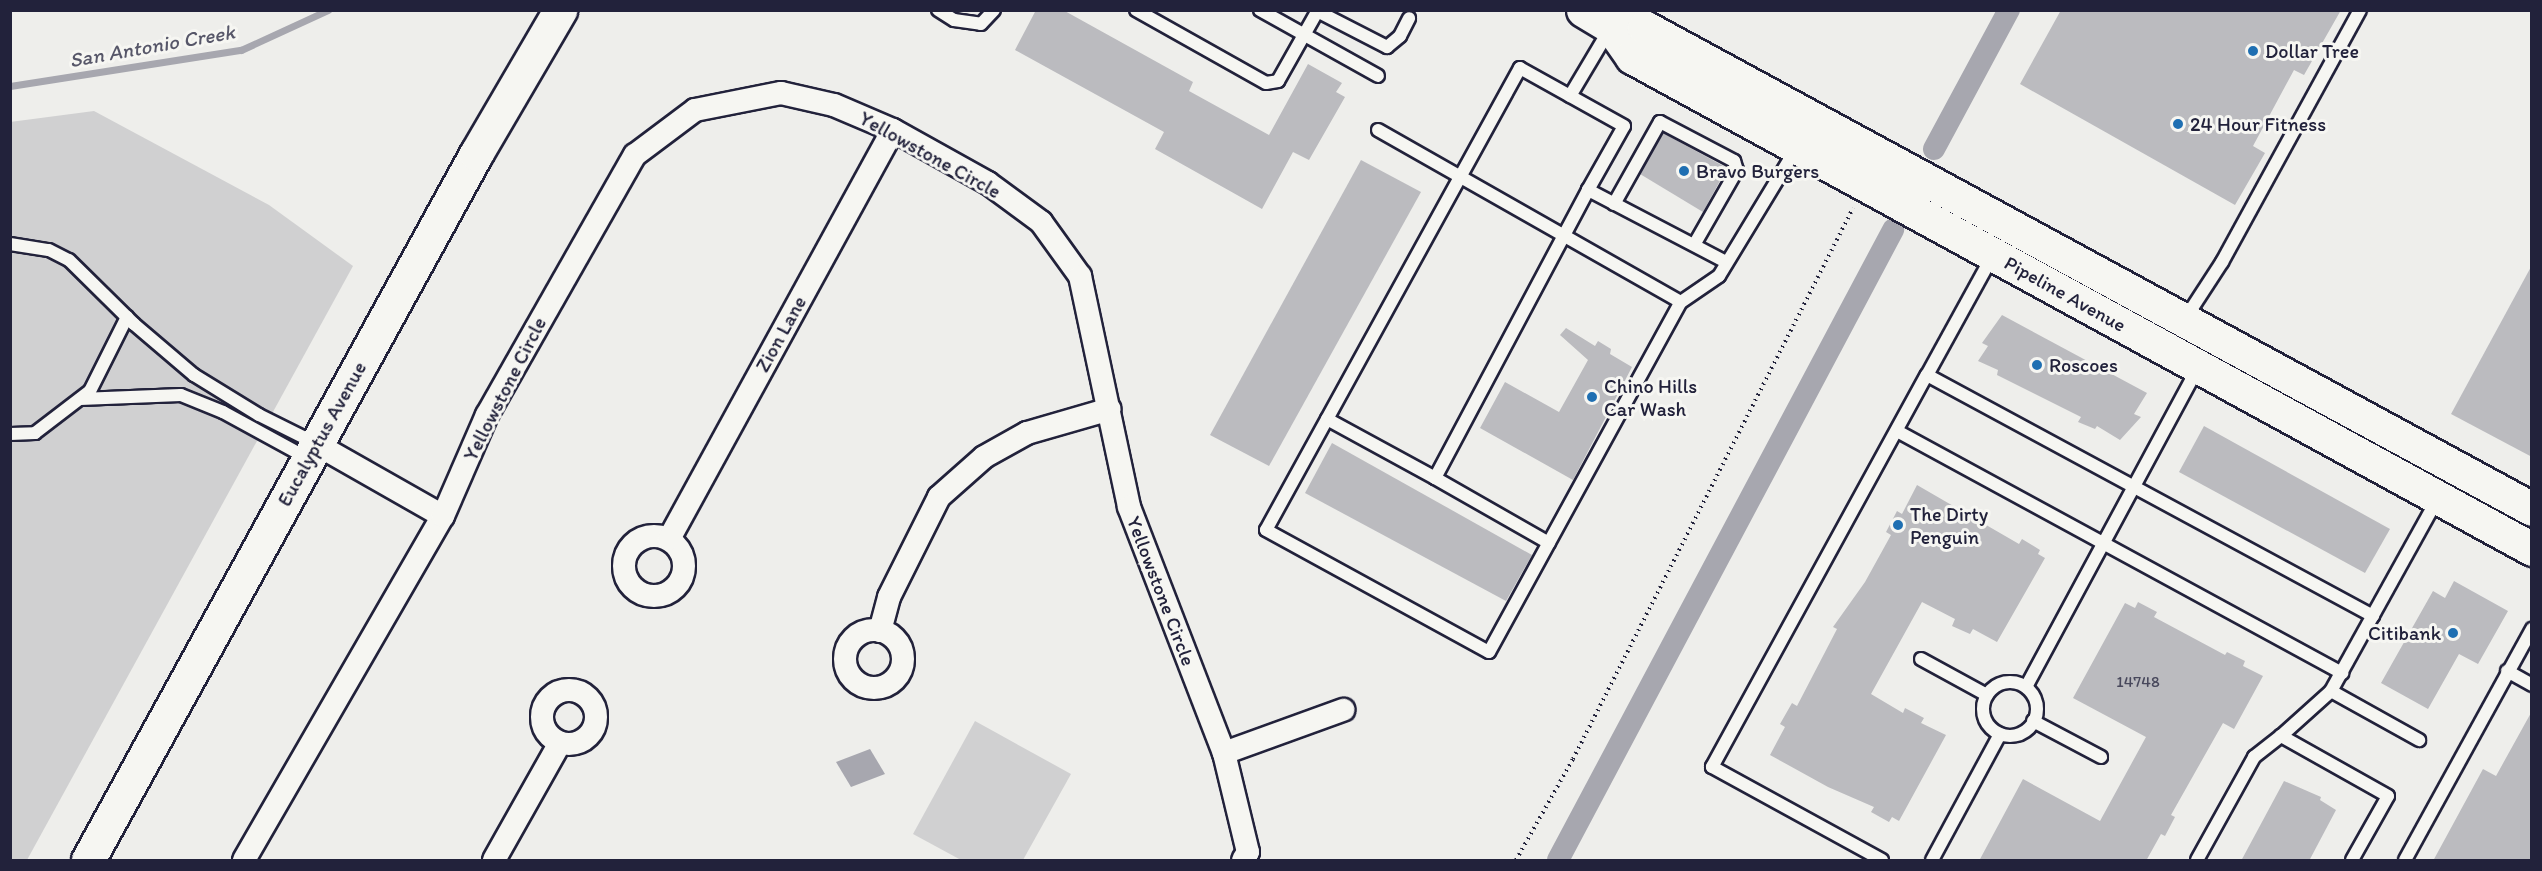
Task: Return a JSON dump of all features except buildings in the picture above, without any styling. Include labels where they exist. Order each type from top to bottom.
[{"type":"main road","name":"Eucalyptus Avenue","points":[[88,861],[476,154],[560,10]]},
{"type":"main road","name":"Pipeline Avenue","points":[[1583,10],[1644,27],[1941,187],[2002,241],[2208,351],[2532,509]]},
{"type":"main road","name":"Pipeline Avenue","points":[[1616,19],[1632,57],[1927,218],[2002,241],[2185,319],[2208,351],[2438,497],[2532,549]]},
{"type":"street","name":"Yellowstone Circle","points":[[243,861],[443,516],[487,415],[635,155],[695,110],[781,93],[834,105],[893,130],[988,183],[1041,222],[1080,276],[1129,507],[1224,753],[1248,852],[1243,861]]},
{"type":"street","name":"Zion Lane","points":[[669,539],[893,130]]},
{"type":"street","points":[[880,631],[893,587],[939,497],[984,457],[1027,434],[1110,409]]},
{"type":"street","points":[[312,452],[443,516]]},
{"type":"street","points":[[1224,753],[1343,710]]},
{"type":"street","points":[[494,861],[560,743]]},
{"type":"lane","points":[[938,10],[954,20],[981,24],[994,10]]},
{"type":"lane","points":[[1136,10],[1266,83],[1278,81],[1317,11],[1387,47],[1400,36],[1409,18]]},
{"type":"lane","points":[[1260,10],[1378,76]]},
{"type":"lane","points":[[2185,319],[2222,262],[2360,10]]},
{"type":"lane","points":[[1570,96],[1616,19]]},
{"type":"lane","points":[[1435,478],[1624,126],[1520,68],[1266,530],[1489,652],[1681,302],[1719,276],[1797,148]]},
{"type":"lane","points":[[1614,204],[1660,122],[1734,161],[1737,170],[1694,245]]},
{"type":"lane","points":[[1378,130],[1681,302]]},
{"type":"lane","points":[[1588,190],[1726,262]]},
{"type":"lane","points":[[1882,861],[1712,767],[2002,241]]},
{"type":"lane","points":[[10,244],[49,249],[69,260],[127,317],[215,390],[312,452]]},
{"type":"lane","points":[[10,434],[36,434],[81,399],[109,360],[127,317]]},
{"type":"lane","points":[[2026,687],[2208,351]]},
{"type":"lane","points":[[1927,375],[2373,616]]},
{"type":"lane","points":[[81,399],[181,395],[312,452]]},
{"type":"lane","points":[[1327,419],[1549,543]]},
{"type":"lane","points":[[1897,431],[2342,673]]},
{"type":"lane","points":[[2197,861],[2254,757],[2331,691],[2438,497]]},
{"type":"lane","points":[[2405,861],[2532,629]]},
{"type":"lane","points":[[1921,659],[1987,695]]},
{"type":"lane","points":[[2507,671],[2532,685]]},
{"type":"lane","points":[[2004,682],[2026,687],[2037,706],[2033,721],[2022,733],[2000,734],[1986,722],[1983,713],[1987,695],[2004,682]]},
{"type":"lane","points":[[2331,691],[2419,740]]},
{"type":"lane","points":[[2033,721],[2101,757]]},
{"type":"lane","points":[[1932,861],[2000,734]]},
{"type":"lane","points":[[2281,736],[2388,796],[2352,861]]},
{"type":"path","points":[[1516,861],[1573,759],[1873,188]]},
{"type":"shaded area","points":[[94,111],[269,205],[353,266],[27,860],[10,860],[10,122]]},
{"type":"shaded area","points":[[975,721],[1071,774],[1023,860],[961,860],[913,834]]},
{"type":"shaded area","points":[[870,749],[885,774],[851,787],[836,762]]},
{"type":"waterway","name":"San Antonio Creek","points":[[10,86],[241,50],[328,10]]},
{"type":"waterway","points":[[1934,149],[2009,10]]},
{"type":"waterway","points":[[1558,860],[1893,230]]},
{"type":"place","name":"Dollar Tree","points":[[2253,51]]},
{"type":"place","name":"24 Hour Fitness","points":[[2178,124]]},
{"type":"place","name":"Bravo Burgers","points":[[1684,171]]},
{"type":"place","name":"Roscoes","points":[[2037,365]]},
{"type":"place","name":"Chino Hills Car Wash","points":[[1592,397]]},
{"type":"place","name":"The Dirty Penguin","points":[[1898,525]]},
{"type":"place","name":"Citibank","points":[[2453,633]]}]
